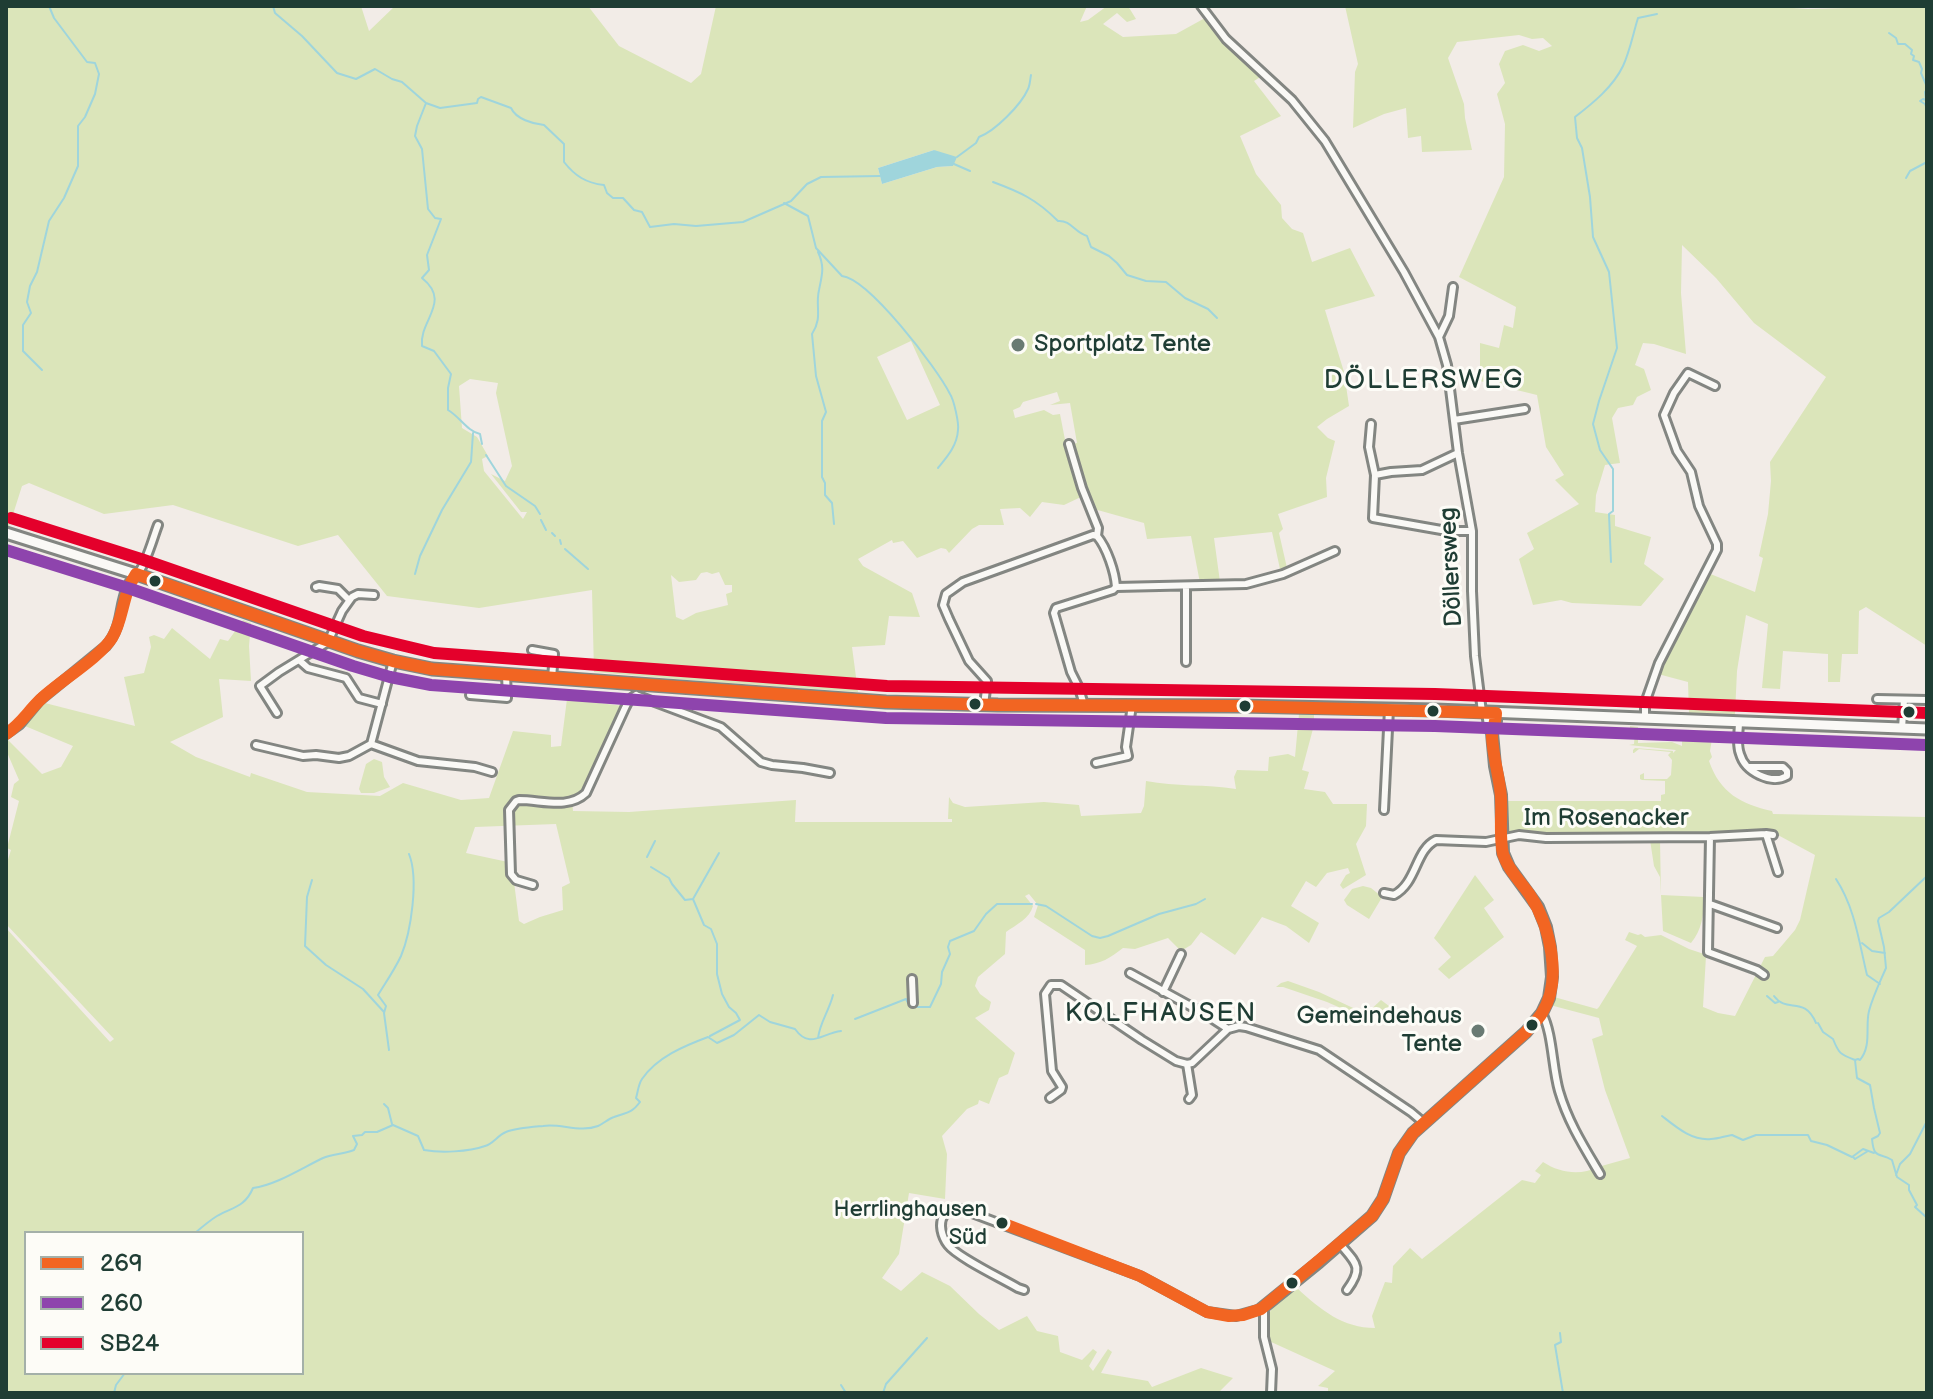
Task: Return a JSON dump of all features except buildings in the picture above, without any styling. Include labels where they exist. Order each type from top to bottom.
[{"type":"main road","points":[[6,533],[393,661],[432,669],[552,678],[636,690],[684,688],[886,702],[984,705],[1389,709],[1927,729]]},
{"type":"street","name":"Döllersweg","points":[[1201,6],[1226,39],[1292,100],[1317,131],[1404,272],[1439,337],[1446,358],[1472,531],[1475,656],[1488,712]]},
{"type":"street","points":[[1439,337],[1449,316],[1453,287]]},
{"type":"street","points":[[1645,718],[1645,703],[1659,663],[1717,550],[1699,506],[1691,472],[1677,451],[1664,415],[1688,373],[1715,386]]},
{"type":"street","points":[[1454,420],[1525,409]]},
{"type":"street","points":[[1371,424],[1369,447],[1375,475],[1373,518],[1447,531],[1472,531]]},
{"type":"street","points":[[1069,444],[1116,587]]},
{"type":"street","points":[[1375,475],[1422,470],[1458,453]]},
{"type":"street","points":[[6,734],[40,700],[113,638],[127,589],[140,571],[158,525]]},
{"type":"street","points":[[984,705],[987,681],[969,661],[948,617],[943,605],[946,594],[963,582],[1097,536]]},
{"type":"street","points":[[1084,705],[1071,672],[1054,613],[1056,608],[1101,595],[1116,587],[1246,584],[1283,574],[1335,551]]},
{"type":"street","points":[[316,587],[338,589],[349,600]]},
{"type":"street","points":[[1186,587],[1186,662]]},
{"type":"street","points":[[277,713],[260,686],[328,642],[349,600],[358,594],[374,595]]},
{"type":"street","points":[[532,650],[554,654],[552,678]]},
{"type":"street","points":[[299,660],[308,668],[346,678],[359,698],[382,704]]},
{"type":"street","points":[[256,745],[303,756],[339,758],[371,744],[393,661]]},
{"type":"street","points":[[470,695],[507,698],[506,675]]},
{"type":"street","points":[[533,885],[516,880],[511,874],[509,810],[519,800],[565,804],[579,800],[586,793],[636,690],[721,727],[761,762],[830,773]]},
{"type":"street","points":[[1877,699],[1927,700]]},
{"type":"street","points":[[1902,728],[1904,700]]},
{"type":"street","points":[[1096,763],[1128,756],[1126,747],[1132,705]]},
{"type":"street","points":[[1384,810],[1389,709]]},
{"type":"street","points":[[1024,1290],[949,1246],[941,1226],[947,1212],[954,1208],[961,1209],[1140,1276],[1210,1313],[1236,1316],[1261,1309],[1365,1223],[1383,1199],[1399,1153],[1413,1133],[1526,1032],[1542,1013],[1549,998],[1552,977],[1546,927],[1538,907],[1506,862],[1502,801],[1492,733],[1496,721],[1488,712]]},
{"type":"street","points":[[1739,722],[1740,755],[1748,767],[1765,777],[1782,779],[1787,776],[1783,767],[1748,767]]},
{"type":"street","points":[[371,744],[418,761],[475,767],[492,772]]},
{"type":"street","name":"Im Rosenacker","points":[[1384,893],[1394,895],[1402,891],[1431,841],[1486,842],[1502,836],[1519,835],[1546,838],[1770,835],[1778,872]]},
{"type":"street","name":"Im Rosenacker","points":[[1710,837],[1708,952],[1764,975]]},
{"type":"street","points":[[1710,904],[1777,928]]},
{"type":"street","points":[[1163,992],[1181,954]]},
{"type":"street","points":[[1130,973],[1228,1029]]},
{"type":"street","points":[[912,979],[913,1003]]},
{"type":"street","points":[[1050,1098],[1062,1087],[1052,1071],[1045,994],[1051,985],[1061,985],[1142,1040],[1176,1061],[1187,1064],[1200,1057],[1228,1029],[1239,1026],[1319,1050],[1424,1123]]},
{"type":"street","points":[[1542,1013],[1559,1092],[1577,1137],[1600,1174]]},
{"type":"street","points":[[1187,1064],[1192,1095],[1189,1099]]},
{"type":"street","points":[[1340,1244],[1358,1269],[1347,1290]]},
{"type":"street","points":[[1261,1309],[1264,1312],[1264,1337],[1272,1369],[1271,1393]]},
{"type":"green space","points":[[6,6],[361,6],[369,31],[395,6],[588,6],[619,46],[691,83],[701,74],[716,6],[1087,6],[1080,22],[1107,6],[1128,6],[1136,19],[1127,22],[1117,13],[1103,24],[1123,37],[1176,34],[1205,18],[1228,45],[1262,76],[1254,81],[1281,116],[1240,136],[1256,174],[1281,205],[1282,218],[1292,229],[1303,233],[1312,262],[1350,248],[1375,296],[1325,310],[1344,372],[1349,406],[1317,427],[1335,441],[1326,478],[1327,497],[1278,514],[1283,529],[1279,533],[1287,568],[1280,569],[1272,532],[1214,538],[1220,582],[1200,583],[1191,536],[1147,539],[1144,523],[1094,509],[1083,496],[1064,505],[1042,502],[1030,517],[1020,508],[1000,509],[1004,525],[979,525],[949,553],[941,548],[917,558],[903,541],[893,543],[892,540],[858,559],[863,566],[912,593],[920,617],[889,616],[885,645],[852,647],[858,692],[594,672],[592,590],[479,608],[387,596],[338,535],[298,546],[173,505],[104,514],[29,483],[22,486],[9,527],[6,525]],"holes":[[[934,150],[953,166],[937,167],[882,184],[878,168]],[[911,341],[940,405],[907,420],[877,357]],[[470,379],[498,383],[496,393],[512,466],[505,481],[491,474],[521,512],[527,512],[523,519],[484,471],[482,459],[488,456],[477,437],[462,428],[459,386]],[[1057,392],[1060,401],[1050,405],[1070,403],[1077,443],[1066,445],[1060,414],[1053,415],[1044,410],[1015,418],[1013,410],[1023,402]],[[719,572],[725,585],[732,585],[732,592],[726,594],[728,605],[696,613],[683,620],[676,617],[671,575],[679,582],[696,580],[701,573]]]},
{"type":"green space","points":[[1345,6],[1763,6],[1808,9],[1927,6],[1927,646],[1866,607],[1859,611],[1858,654],[1842,654],[1840,682],[1828,682],[1828,654],[1783,651],[1780,689],[1762,688],[1768,624],[1746,615],[1737,671],[1735,714],[1689,713],[1688,682],[1658,674],[1708,573],[1755,592],[1763,558],[1759,556],[1768,514],[1770,462],[1826,377],[1754,323],[1716,278],[1682,245],[1681,293],[1686,354],[1643,343],[1635,365],[1644,369],[1651,390],[1637,397],[1633,405],[1618,408],[1612,418],[1620,463],[1605,465],[1596,495],[1595,512],[1615,515],[1615,526],[1651,537],[1644,564],[1664,579],[1641,606],[1561,600],[1533,605],[1519,559],[1534,549],[1527,533],[1579,504],[1555,480],[1564,475],[1546,447],[1537,395],[1480,381],[1480,343],[1499,348],[1504,325],[1513,328],[1516,307],[1459,277],[1504,177],[1505,124],[1497,94],[1505,83],[1499,64],[1505,51],[1523,45],[1539,51],[1552,46],[1543,38],[1519,35],[1457,42],[1448,58],[1464,104],[1472,150],[1422,152],[1421,136],[1408,138],[1406,108],[1353,128],[1358,64]]},
{"type":"green space","points":[[243,620],[251,623],[251,681],[219,679],[223,717],[170,742],[196,757],[250,777],[251,773],[307,792],[380,796],[403,783],[461,800],[489,798],[513,731],[551,735],[551,747],[561,746],[567,699],[623,706],[585,790],[572,799],[573,811],[629,812],[796,800],[795,822],[952,822],[948,819],[949,797],[953,803],[965,807],[1044,802],[1079,805],[1081,816],[1141,813],[1146,781],[1236,789],[1234,777],[1237,770],[1268,771],[1269,757],[1288,754],[1295,757],[1299,714],[1314,714],[1302,770],[1309,772],[1304,789],[1325,792],[1333,804],[1367,804],[1366,826],[1356,844],[1366,875],[1343,889],[1340,885],[1350,873],[1348,868],[1327,873],[1316,887],[1306,881],[1291,906],[1319,923],[1309,943],[1286,926],[1262,917],[1235,955],[1201,932],[1191,945],[1181,951],[1168,938],[1135,949],[1123,948],[1105,960],[1085,965],[1085,950],[1034,917],[1038,905],[1029,894],[1025,896],[1033,906],[1029,914],[1006,932],[1005,954],[978,977],[975,986],[991,1002],[989,1010],[975,1018],[1015,1053],[1008,1074],[999,1078],[989,1104],[979,1100],[942,1136],[947,1154],[945,1199],[909,1193],[899,1254],[882,1278],[901,1291],[922,1272],[950,1286],[999,1330],[1027,1316],[1037,1331],[1058,1336],[1060,1352],[1082,1360],[1093,1349],[1097,1352],[1089,1366],[1093,1371],[1108,1349],[1112,1352],[1101,1373],[1148,1381],[1152,1387],[1201,1368],[1233,1378],[1218,1393],[6,1393],[6,928],[110,1042],[114,1039],[6,924],[6,866],[11,850],[7,848],[19,801],[11,797],[14,784],[19,780],[6,750],[6,742],[8,740],[42,774],[61,767],[73,746],[25,726],[41,702],[135,726],[124,677],[144,673],[151,647],[149,637],[154,635],[164,639],[172,628],[210,659],[220,639],[228,641]],"holes":[[[556,824],[570,883],[562,887],[563,910],[524,924],[519,921],[508,862],[466,853],[475,827]]]},
{"type":"green space","points":[[1630,726],[1638,727],[1638,743],[1672,742],[1682,746],[1682,731],[1713,733],[1712,757],[1709,761],[1719,781],[1741,801],[1772,811],[1773,814],[1927,817],[1927,1393],[1328,1393],[1328,1388],[1318,1386],[1335,1371],[1269,1341],[1268,1316],[1283,1296],[1298,1289],[1324,1311],[1343,1321],[1375,1328],[1372,1316],[1385,1282],[1392,1283],[1393,1266],[1410,1248],[1422,1259],[1522,1180],[1535,1183],[1541,1175],[1535,1171],[1543,1162],[1556,1169],[1577,1172],[1630,1158],[1605,1090],[1592,1039],[1603,1035],[1599,1018],[1550,1005],[1554,997],[1597,1009],[1637,946],[1625,940],[1629,932],[1645,937],[1661,935],[1707,955],[1703,1007],[1735,1016],[1765,957],[1773,956],[1800,920],[1815,855],[1776,834],[1506,833],[1506,801],[1661,801],[1661,795],[1665,794],[1665,781],[1642,780],[1640,775],[1644,773],[1644,779],[1667,779],[1671,775],[1672,760],[1668,755],[1671,752],[1639,749],[1633,753],[1633,750],[1635,748],[1673,751],[1673,753],[1676,750],[1629,745],[1634,744],[1635,730]]},
{"type":"green space","points":[[374,759],[382,762],[384,777],[390,787],[374,793],[361,793],[359,789],[366,764]]},
{"type":"green space","points":[[1650,840],[1660,840],[1661,895],[1660,877],[1654,866]]},
{"type":"green space","points":[[1475,875],[1494,900],[1484,908],[1504,937],[1449,979],[1438,969],[1451,957],[1434,938]]},
{"type":"green space","points":[[1363,886],[1381,896],[1369,919],[1344,900],[1352,889]]},
{"type":"green space","points":[[1661,895],[1704,897],[1702,922],[1691,943],[1663,931]]},
{"type":"green space","points":[[1288,981],[1366,1014],[1381,1000],[1389,1006],[1377,1024],[1327,1002],[1276,987]]},
{"type":"water","points":[[934,150],[957,157],[953,166],[937,167],[882,184],[878,168]]},
{"type":"waterway","points":[[42,370],[23,351],[23,325],[31,313],[27,302],[30,286],[37,272],[49,221],[64,198],[78,166],[78,126],[95,94],[99,74],[95,63],[87,62],[54,18],[49,6]]},
{"type":"waterway","points":[[273,6],[275,13],[337,73],[356,79],[375,69],[402,82],[426,103],[440,108],[477,103],[481,97],[511,108],[525,120],[544,125],[564,144],[564,162],[572,171],[586,181],[604,185],[613,198],[623,198],[634,210],[642,212],[650,227],[743,222],[791,201],[807,184],[821,177],[880,176]]},
{"type":"waterway","points":[[1611,562],[1609,514],[1613,511],[1613,469],[1600,450],[1593,424],[1617,348],[1609,272],[1593,237],[1590,197],[1575,117],[1602,94],[1619,74],[1638,18],[1657,14]]},
{"type":"waterway","points":[[1889,33],[1898,44],[1905,44],[1912,50],[1913,60],[1919,62],[1927,87]]},
{"type":"waterway","points":[[957,157],[1014,110],[1028,89],[1031,75]]},
{"type":"waterway","points":[[1927,89],[1926,100],[1920,101],[1927,109]]},
{"type":"waterway","points":[[426,103],[415,136],[422,149],[428,209],[435,218],[441,219],[427,255],[429,270],[422,278],[434,295],[422,346],[434,351],[451,374],[448,410],[480,434],[482,444]]},
{"type":"waterway","points":[[1906,178],[1910,171],[1927,162]]},
{"type":"waterway","points":[[954,164],[970,171]]},
{"type":"waterway","points":[[993,182],[1027,197],[1058,221],[1066,222],[1087,236],[1091,247],[1109,256],[1127,275],[1146,281],[1166,282],[1217,318]]},
{"type":"waterway","points":[[784,203],[808,216],[816,248],[842,276],[854,281],[885,308],[917,346],[950,394],[957,417],[957,436],[951,451],[938,468]]},
{"type":"waterway","points":[[818,252],[822,271],[818,317],[812,334],[816,376],[826,412],[822,421],[822,477],[825,495],[832,503],[834,524]]},
{"type":"waterway","points":[[415,574],[442,510],[471,462],[473,433]]},
{"type":"waterway","points":[[486,455],[506,486],[535,506],[540,514]]},
{"type":"waterway","points":[[541,520],[546,530]]},
{"type":"waterway","points":[[552,533],[555,536]]},
{"type":"waterway","points":[[560,540],[561,544]]},
{"type":"waterway","points":[[565,549],[588,569]]},
{"type":"waterway","points":[[647,857],[655,841]]},
{"type":"waterway","points":[[693,899],[719,853]]},
{"type":"waterway","points":[[389,1050],[384,1013],[386,1006],[378,995],[401,956],[408,933],[414,891],[409,854]]},
{"type":"waterway","points":[[651,867],[669,878],[685,900],[693,899],[704,925],[711,929],[717,944],[717,974],[722,994],[740,1020],[710,1036]]},
{"type":"waterway","points":[[1855,1060],[1860,1060],[1864,1054],[1869,1011],[1886,968],[1879,918],[1927,876]]},
{"type":"waterway","points":[[1836,879],[1852,913],[1867,975],[1880,984]]},
{"type":"waterway","points":[[312,880],[307,897],[305,946],[326,965],[363,989],[384,1012]]},
{"type":"waterway","points":[[1036,904],[1046,906],[1100,938],[1205,899]]},
{"type":"waterway","points":[[855,1019],[906,999],[910,1007],[930,1007],[941,984],[942,972],[950,954],[950,941],[974,931],[997,904],[1032,904]]},
{"type":"waterway","points":[[1862,943],[1872,951],[1885,953]]},
{"type":"waterway","points":[[818,1038],[833,995]]},
{"type":"waterway","points":[[1767,996],[1778,1002]]},
{"type":"waterway","points":[[1774,996],[1784,1004],[1806,1010],[1816,1023]]},
{"type":"waterway","points":[[198,1231],[242,1203],[253,1188],[280,1180],[327,1157],[354,1150],[357,1144],[353,1136],[365,1132],[377,1132],[393,1125],[418,1136],[424,1150],[446,1152],[485,1146],[503,1133],[519,1129],[550,1125],[591,1128],[634,1109],[640,1102],[636,1098],[642,1079],[663,1058],[708,1037],[717,1043],[734,1035],[759,1015],[811,1039],[841,1031]]},
{"type":"waterway","points":[[1818,1023],[1841,1053],[1855,1060],[1857,1078],[1870,1085],[1880,1133],[1872,1139],[1874,1150],[1892,1160],[1897,1177],[1909,1185],[1917,1205],[1915,1207],[1927,1220]]},
{"type":"waterway","points":[[384,1104],[392,1124]]},
{"type":"waterway","points":[[1662,1116],[1697,1138],[1716,1139],[1732,1135],[1743,1140],[1756,1135],[1808,1135],[1811,1141],[1852,1157],[1863,1149],[1874,1153]]},
{"type":"waterway","points":[[1896,1175],[1927,1121]]},
{"type":"waterway","points":[[1853,1157],[1855,1159],[1868,1151]]},
{"type":"waterway","points":[[1560,1333],[1561,1342],[1555,1345],[1563,1393]]},
{"type":"waterway","points":[[883,1393],[886,1384],[927,1338]]},
{"type":"waterway","points":[[114,1393],[124,1375]]},
{"type":"waterway","points":[[841,1385],[846,1393]]},
{"type":"transit line","name":"SB24","points":[[11,518],[141,559],[363,636],[434,653],[887,686],[1435,694],[1927,713]]},
{"type":"transit line","name":"260","points":[[6,550],[131,589],[353,666],[431,685],[886,718],[1435,726],[1926,745]]},
{"type":"transit line","name":"269","points":[[136,574],[358,651],[432,669],[886,702],[1496,713],[1492,737],[1500,790],[1503,854],[1511,871],[1530,895],[1543,922],[1551,953],[1552,985],[1540,1016],[1526,1032],[1413,1133],[1399,1153],[1383,1199],[1372,1216],[1261,1309],[1229,1316],[1207,1312],[1140,1276],[1002,1223]]},
{"type":"transit line","name":"269","points":[[6,734],[41,699],[106,646],[116,630],[136,574]]},
{"type":"place","name":"Sportplatz Tente","points":[[1018,345]]},
{"type":"place","name":"Gemeindehaus Tente","points":[[1478,1031]]},
{"type":"place","name":"Herrlinghausen Süd","points":[[1002,1223]]},
{"type":"district","name":"DÖLLERSWEG","points":[[1424,381]]},
{"type":"district","name":"KOLFHAUSEN","points":[[1161,1014]]}]
